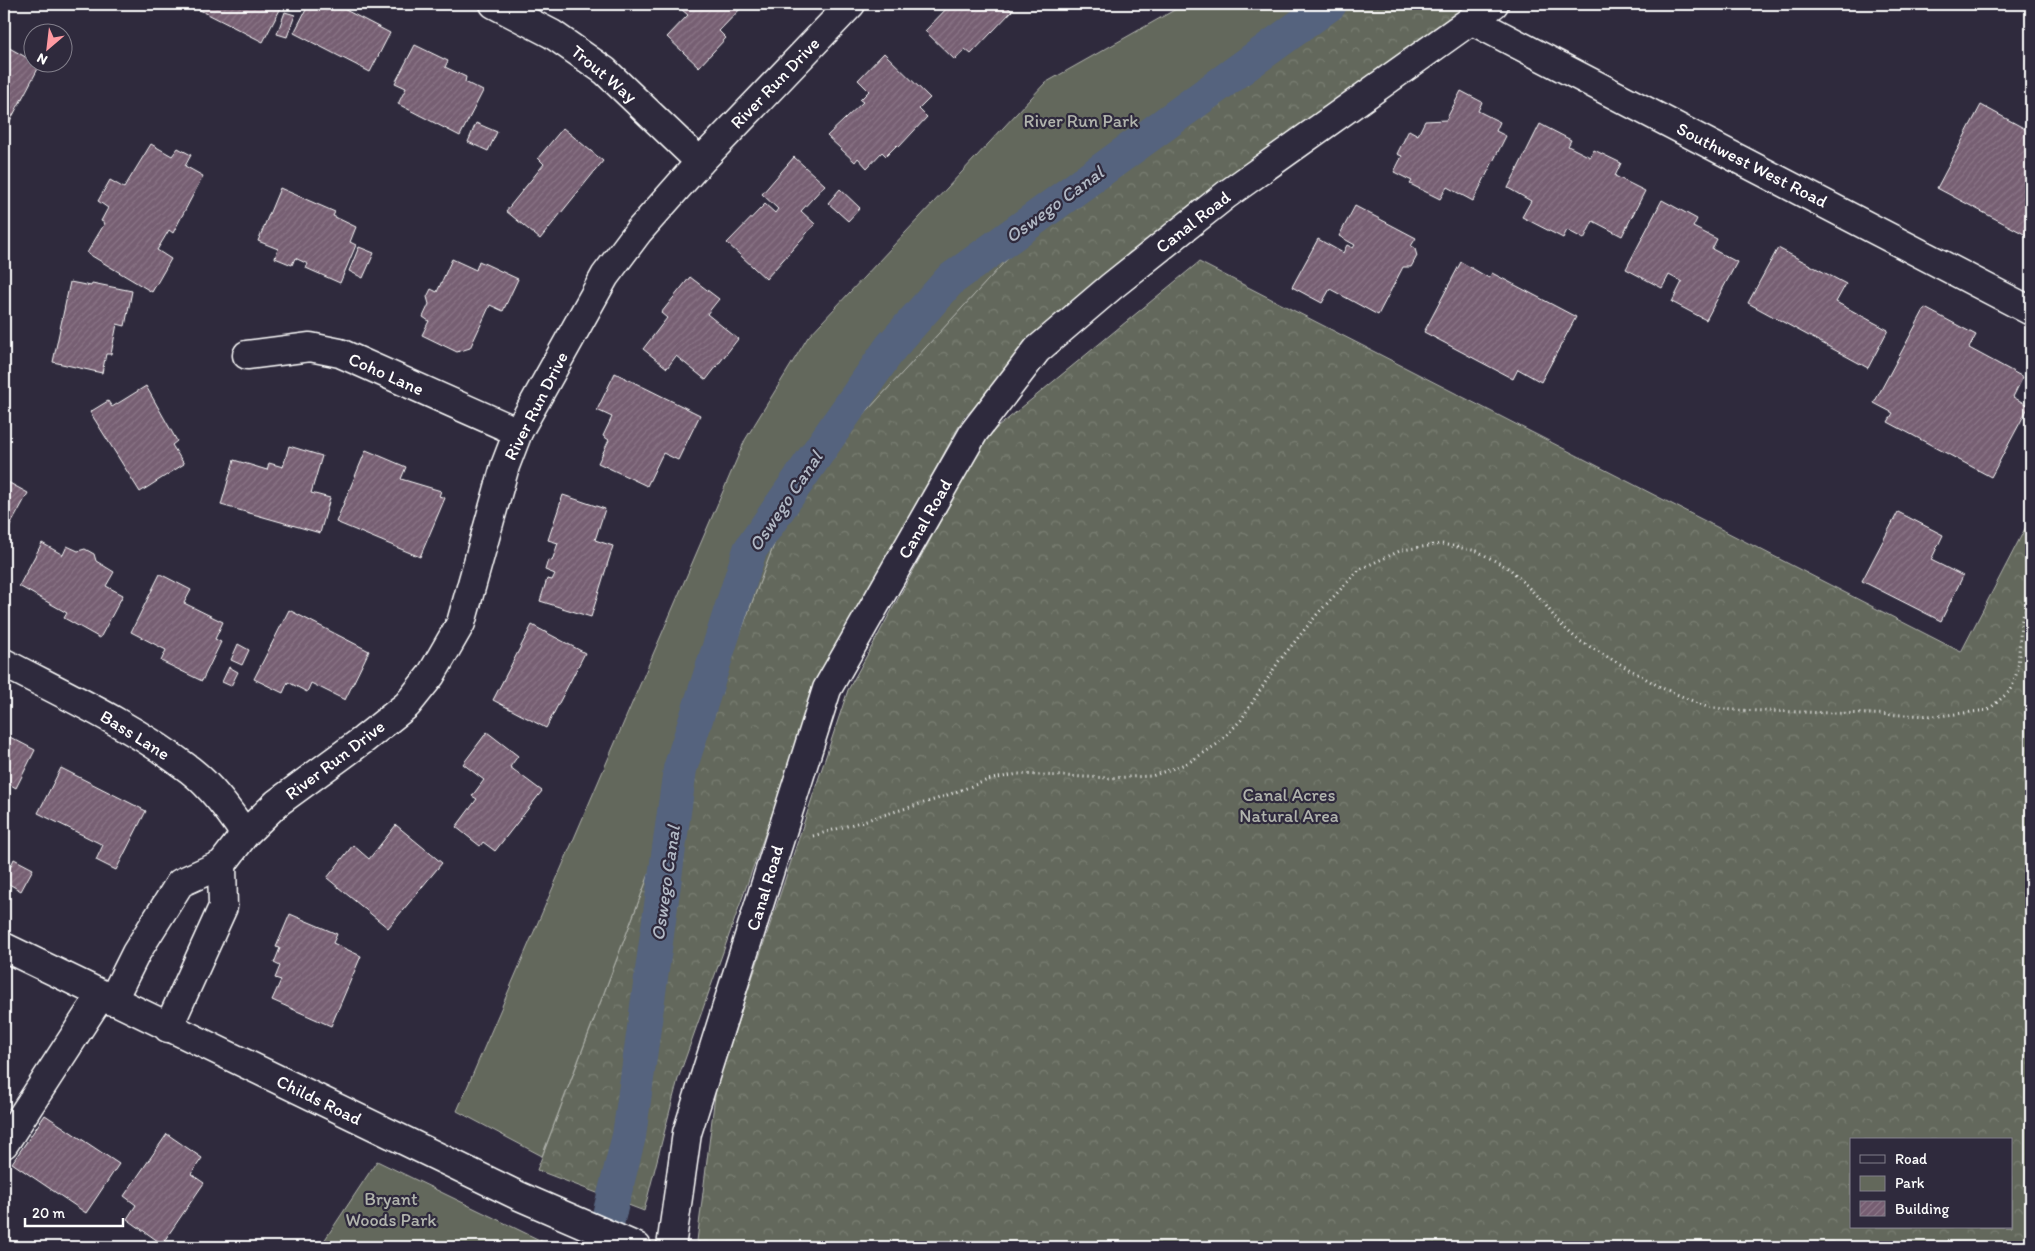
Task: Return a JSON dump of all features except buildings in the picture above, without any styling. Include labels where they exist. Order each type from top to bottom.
[{"type":"street","name":"Trout Way","points":[[494,4],[552,34],[605,70],[700,162]]},
{"type":"street","name":"River Run Drive","points":[[4,1144],[107,998],[180,883],[222,864],[244,834],[277,803],[364,740],[407,705],[431,676],[462,623],[505,466],[518,432],[605,276],[638,232],[700,162],[851,4]]},
{"type":"street","name":"Canal Road","points":[[671,1247],[688,1133],[827,689],[974,432],[1038,350],[1112,286],[1226,195],[1494,4]]},
{"type":"street","name":"Southwest West Road","points":[[1471,20],[2031,311]]},
{"type":"street","name":"Coho Lane","points":[[247,355],[310,347],[340,354],[518,432]]},
{"type":"street","name":"Bass Lane","points":[[4,662],[124,726],[190,770],[223,803],[244,834]]},
{"type":"street","points":[[168,1028],[223,907],[222,864]]},
{"type":"street","name":"Childs Road","points":[[4,947],[168,1028],[566,1218],[637,1247]]},
{"type":"path","points":[[778,845],[937,800],[988,780],[1018,774],[1109,778],[1152,776],[1188,763],[1219,743],[1241,720],[1279,661],[1319,612],[1360,569],[1402,550],[1442,544],[1477,551],[1510,569],[1544,603],[1558,622],[1578,640],[1662,688],[1706,707],[1732,710],[1939,716],[1988,710],[2011,690],[2018,668],[2021,624],[2031,591]]},
{"type":"green space","name":"River Run Park","points":[[1185,4],[1336,4],[1070,191],[795,489],[542,1156],[457,1111],[745,440],[808,337],[1045,83]]},
{"type":"green space","points":[[1336,4],[1475,4],[1143,260],[964,417],[820,679],[678,1079],[644,1211],[537,1170],[795,489],[1070,191]]},
{"type":"green space","name":"Canal Acres Natural Area","points":[[1199,262],[1961,652],[2031,517],[2031,603],[2025,615],[2031,619],[2031,1247],[711,1247],[697,1241],[716,1087],[848,690],[987,436]]},
{"type":"green space","name":"Bryant Woods Park","points":[[377,1161],[554,1247],[320,1247]]},
{"type":"waterway","name":"Oswego Canal","points":[[601,1247],[629,1136],[680,769],[750,550],[891,347],[950,280],[1330,4]]}]
